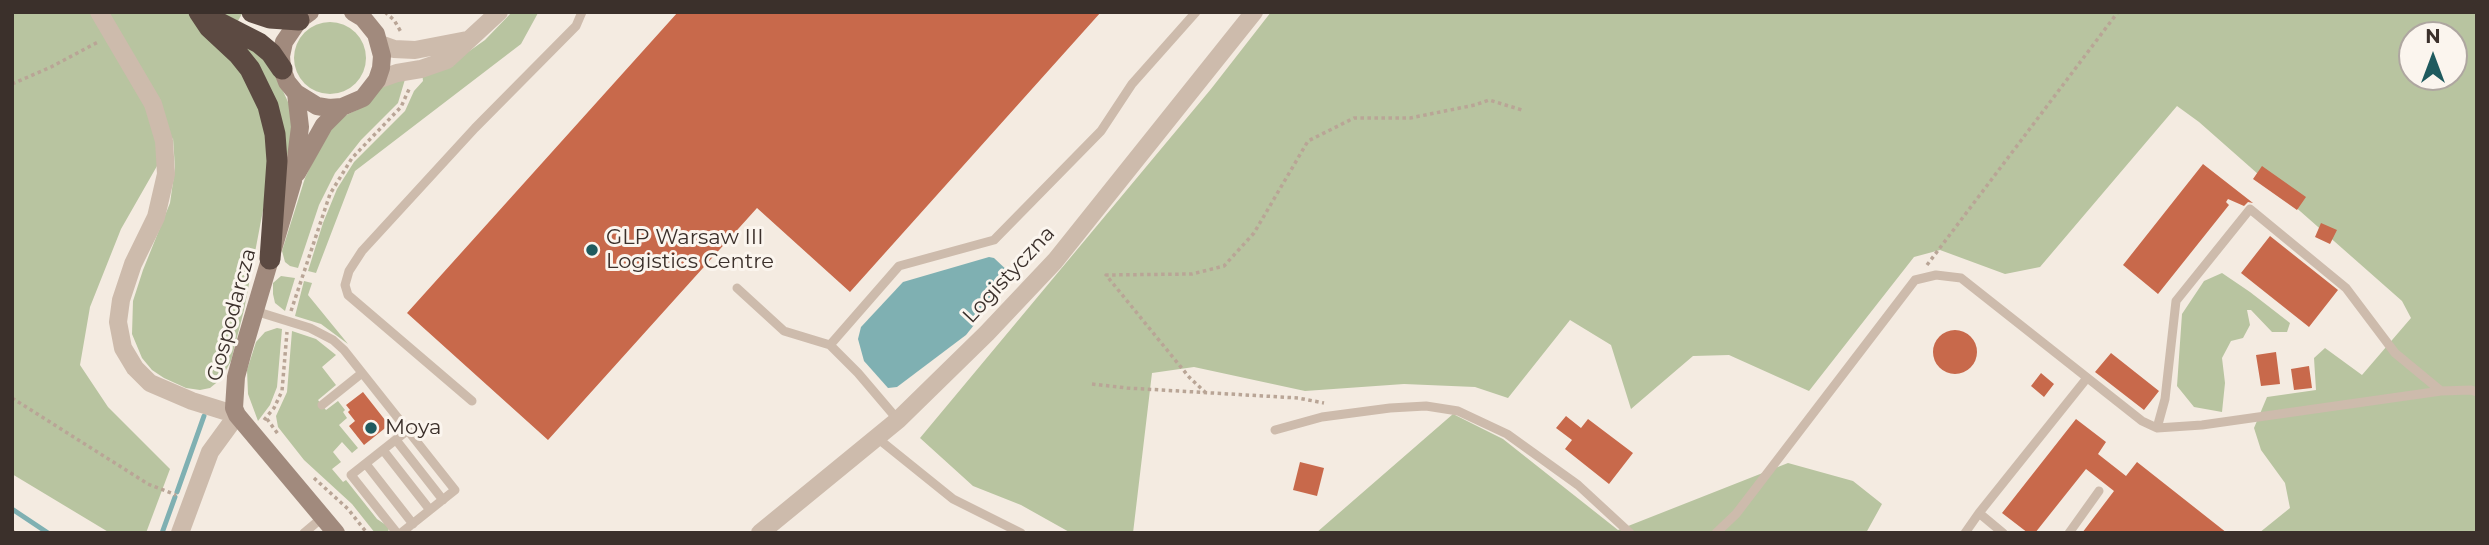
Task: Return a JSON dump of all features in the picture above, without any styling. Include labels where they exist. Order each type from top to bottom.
[{"type":"highway","points":[[252,12],[270,18],[304,16]]},
{"type":"highway","points":[[200,13],[258,43],[271,53],[282,69]]},
{"type":"highway","points":[[200,13],[209,27],[250,69],[268,106],[275,134],[277,161],[270,259]]},
{"type":"street","points":[[99,12],[153,104],[164,141],[163,190],[156,218],[133,264],[121,300],[118,322],[123,348],[135,368],[150,383],[192,401],[237,415],[336,533]]},
{"type":"street","points":[[359,14],[370,25],[380,44],[382,56],[377,80],[447,60],[499,12]]},
{"type":"street","name":"Logistyczna","points":[[760,533],[898,420],[987,333],[1055,261],[1254,12]]},
{"type":"street","points":[[282,69],[284,42],[304,16]]},
{"type":"street","points":[[380,44],[394,49],[415,50],[467,40]]},
{"type":"street","name":"Gospodarcza","points":[[237,415],[234,408],[236,377],[293,181],[300,127],[296,93],[287,82],[282,69]]},
{"type":"street","name":"Gospodarcza","points":[[293,181],[324,125],[342,107],[363,98],[377,80]]},
{"type":"street","points":[[296,93],[317,106],[342,107]]},
{"type":"street","points":[[180,533],[210,452],[237,415]]},
{"type":"lane","points":[[472,401],[348,295],[345,285],[349,271],[362,251],[475,128],[576,26],[582,12]]},
{"type":"lane","points":[[830,345],[899,266],[994,240],[1101,131],[1132,84],[1196,12]]},
{"type":"lane","points":[[2157,428],[2165,398],[2176,301],[2250,209],[2346,288],[2395,353],[2441,391]]},
{"type":"lane","points":[[1716,533],[1736,514],[1915,280],[1936,275],[1961,278],[2142,421],[2157,428],[2202,425],[2441,391],[2474,391]]},
{"type":"lane","points":[[737,288],[784,331],[830,345],[898,420]]},
{"type":"lane","points":[[255,311],[322,332],[333,340],[362,373],[408,430],[455,490],[399,533],[351,475],[408,430]]},
{"type":"lane","points":[[322,405],[362,373]]},
{"type":"lane","points":[[1965,533],[2087,378]]},
{"type":"lane","points":[[1275,430],[1322,417],[1391,408],[1426,406],[1458,411],[1507,434],[1578,485],[1630,533]]},
{"type":"lane","points":[[876,437],[953,499],[1021,533]]},
{"type":"lane","points":[[396,440],[443,500]]},
{"type":"lane","points":[[383,450],[430,510]]},
{"type":"lane","points":[[366,464],[413,524]]},
{"type":"lane","points":[[2069,533],[2099,491]]},
{"type":"lane","points":[[1979,513],[2003,533]]},
{"type":"lane","points":[[304,533],[323,517]]},
{"type":"path","points":[[1915,280],[2118,12]]},
{"type":"path","points":[[12,84],[111,36]]},
{"type":"path","points":[[284,442],[267,419],[282,391],[289,321],[301,275],[330,194],[357,152],[401,107],[410,85]]},
{"type":"path","points":[[1206,393],[1189,377],[1107,275],[1192,274],[1224,266],[1254,233],[1308,141],[1354,118],[1410,118],[1489,100],[1522,110]]},
{"type":"path","points":[[1092,384],[1298,398],[1333,404]]},
{"type":"path","points":[[12,398],[148,484],[192,501]]},
{"type":"path","points":[[311,474],[348,509],[367,533]]},
{"type":"green space","points":[[12,12],[243,12],[230,35],[259,48],[268,58],[293,113],[294,127],[284,170],[278,121],[268,89],[253,63],[230,36],[223,49],[255,92],[265,122],[269,158],[264,205],[244,310],[231,361],[221,379],[210,388],[200,390],[186,388],[164,378],[152,370],[142,358],[132,334],[133,301],[170,203],[175,168],[173,138],[121,229],[90,307],[80,365],[108,407],[170,469],[146,533],[110,533],[12,474]]},
{"type":"green space","points":[[512,12],[538,13],[521,44],[355,171],[316,273],[308,271],[337,189],[354,162],[405,111],[414,91],[423,81],[422,72],[468,52],[485,40]]},
{"type":"green space","points":[[1271,12],[2477,12],[2477,533],[2259,533],[2290,508],[2285,483],[2261,450],[2254,428],[2267,397],[2316,390],[2314,358],[2325,348],[2362,375],[2411,318],[2402,301],[2199,122],[2177,106],[2040,267],[2005,274],[1940,250],[1914,257],[1809,391],[1729,355],[1693,356],[1631,409],[1611,345],[1570,320],[1508,398],[1475,387],[1404,384],[1305,391],[1194,367],[1152,373],[1133,533],[1071,533],[1021,505],[973,486],[920,438],[1211,89]]},
{"type":"green space","points":[[330,22],[350,28],[360,38],[366,58],[360,78],[350,88],[330,94],[310,88],[300,78],[294,58],[300,38],[310,28]]},
{"type":"green space","points":[[406,76],[398,103],[361,140],[335,173],[319,205],[298,268],[290,266],[285,262],[282,251],[305,178],[328,130],[340,118],[357,110],[382,87]]},
{"type":"green space","points":[[2222,273],[2290,323],[2287,332],[2272,332],[2251,310],[2247,310],[2250,325],[2243,338],[2231,341],[2222,358],[2225,383],[2222,412],[2194,407],[2177,386],[2182,314],[2204,281]]},
{"type":"green space","points":[[281,276],[295,278],[285,311],[275,303],[273,294],[273,283]]},
{"type":"green space","points":[[304,281],[312,283],[308,295],[348,344],[321,324],[295,316]]},
{"type":"green space","points":[[282,329],[277,387],[270,405],[258,421],[248,394],[247,370],[256,342],[265,332]]},
{"type":"green space","points":[[292,331],[316,339],[336,355],[322,367],[336,385],[318,400],[326,410],[338,401],[347,418],[339,425],[358,448],[352,453],[342,442],[333,452],[341,462],[332,469],[343,482],[346,480],[377,519],[389,527],[388,533],[375,533],[352,504],[304,460],[278,427],[276,416],[287,392]]},
{"type":"green space","points":[[1453,414],[1503,439],[1618,530],[1788,463],[1853,481],[1882,504],[1866,533],[1316,533]]},
{"type":"water","points":[[989,257],[994,258],[1011,274],[1010,280],[966,335],[897,387],[888,388],[864,361],[858,339],[861,327],[903,282]]},
{"type":"building","name":"GLP Warsaw III Logistics Centre","points":[[678,12],[1101,12],[850,292],[757,208],[548,440],[407,313]]},
{"type":"building","points":[[2203,164],[2253,203],[2248,202],[2244,206],[2228,199],[2226,202],[2229,205],[2158,294],[2123,265]]},
{"type":"building","points":[[2262,166],[2306,197],[2297,210],[2253,179]]},
{"type":"building","points":[[2321,223],[2337,230],[2330,244],[2315,237]]},
{"type":"building","points":[[2270,236],[2338,290],[2309,327],[2241,273]]},
{"type":"building","points":[[1955,330],[1971,336],[1977,352],[1971,368],[1955,374],[1939,368],[1933,352],[1939,336]]},
{"type":"building","points":[[2276,352],[2280,384],[2261,386],[2256,355]]},
{"type":"building","points":[[2111,353],[2159,391],[2144,410],[2095,372]]},
{"type":"building","points":[[2309,366],[2312,388],[2294,390],[2291,369]]},
{"type":"building","points":[[2041,373],[2054,384],[2044,397],[2031,386]]},
{"type":"building","points":[[363,392],[389,425],[364,445],[349,426],[355,421],[346,405]]},
{"type":"building","points":[[1566,416],[1581,428],[1588,419],[1633,453],[1609,484],[1565,449],[1572,440],[1556,428]]},
{"type":"building","points":[[2076,419],[2106,442],[2098,454],[2126,476],[2137,462],[2227,533],[2082,533],[2114,491],[2086,469],[2035,533],[2028,533],[2002,513]]},
{"type":"building","points":[[1300,462],[1324,468],[1317,496],[1293,490]]},
{"type":"waterway","points":[[177,492],[204,416]]},
{"type":"waterway","points":[[162,533],[175,497]]},
{"type":"waterway","points":[[12,509],[48,533]]},
{"type":"place","name":"GLP Warsaw III Logistics Centre","points":[[592,250]]},
{"type":"place","name":"Moya","points":[[371,428]]}]
